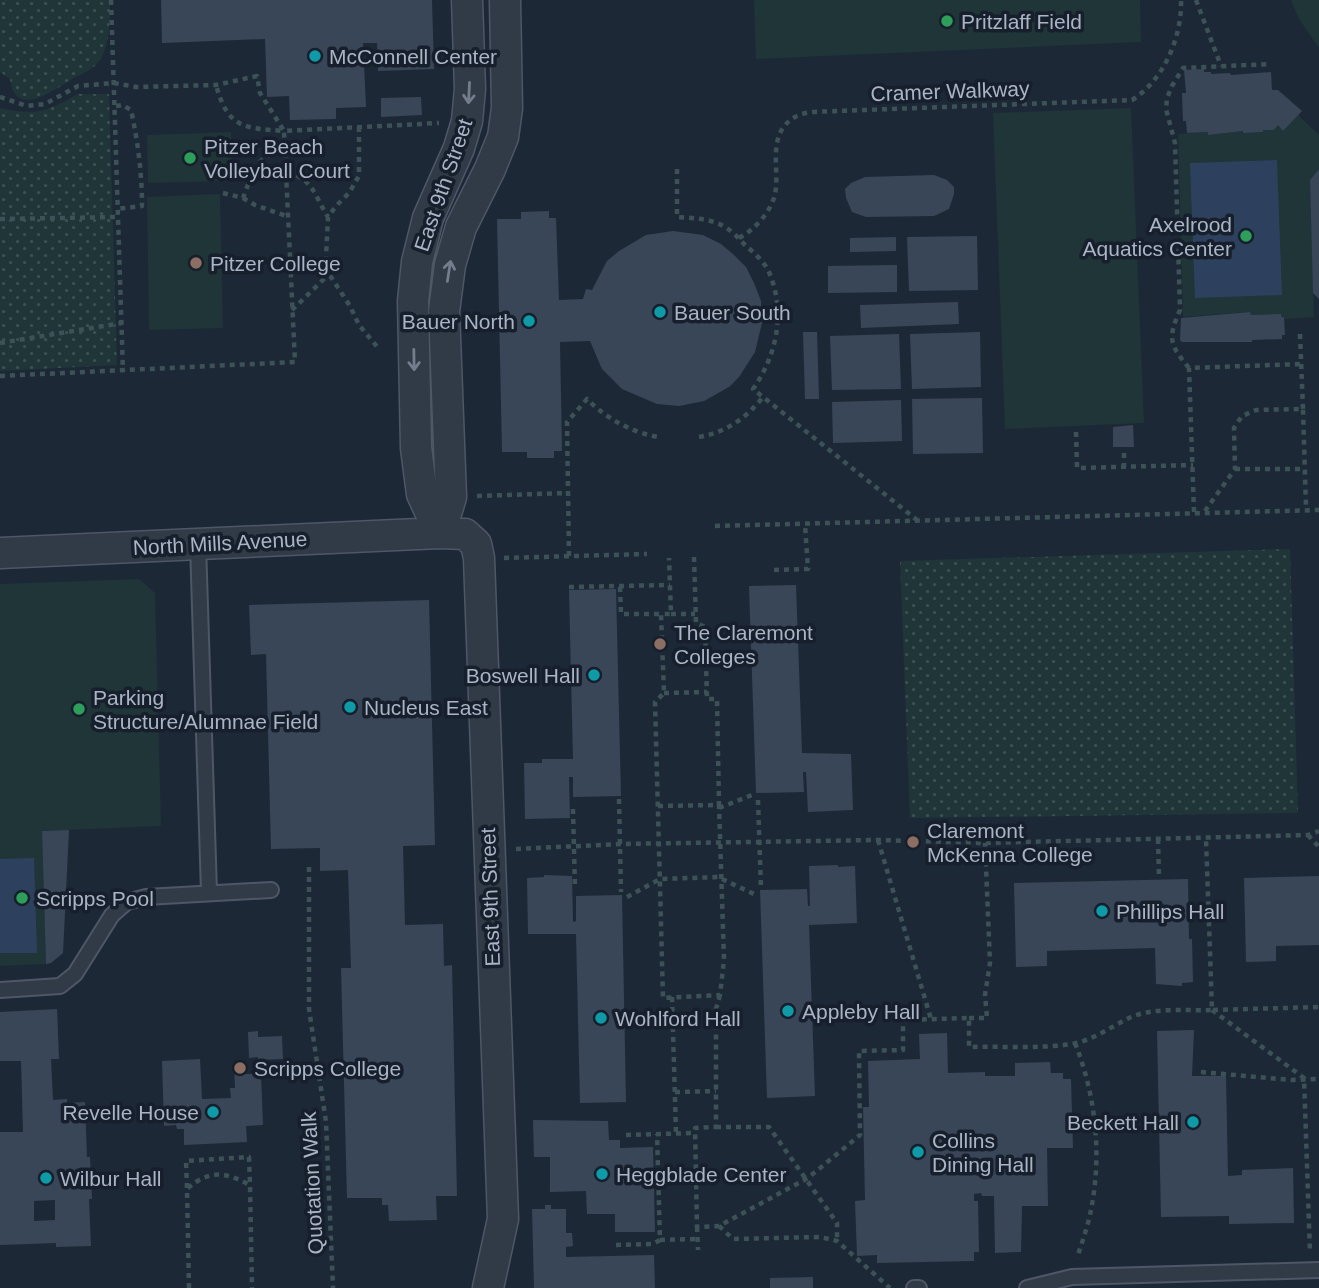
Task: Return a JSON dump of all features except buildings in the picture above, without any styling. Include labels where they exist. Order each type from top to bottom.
[{"type":"street","name":"East 9th Street","points":[[440,533],[422,494],[433,447],[431,393],[413,300],[417,262],[428,218],[459,148],[467,121],[470,89],[467,0]]},
{"type":"street","name":"East 9th Street","points":[[431,393],[450,265],[461,227],[503,136],[507,108],[505,0]]},
{"type":"street","name":"East 9th Street","points":[[433,447],[451,496],[440,533]]},
{"type":"street","name":"North Mills Avenue","points":[[0,553],[440,533]]},
{"type":"street","points":[[440,533],[465,534],[476,544],[479,558]]},
{"type":"street","name":"East 9th Street","points":[[479,558],[503,1219],[488,1288]]},
{"type":"lane","points":[[198,544],[209,892]]},
{"type":"lane","points":[[0,990],[60,986],[75,974],[112,915],[127,902],[146,897],[271,890]]},
{"type":"lane","points":[[1027,1288],[1072,1277],[1315,1270]]},
{"type":"lane","points":[[914,1288],[919,1288]]},
{"type":"path","points":[[111,0],[123,372]]},
{"type":"path","name":"Cramer Walkway","points":[[739,238],[750,233],[775,196],[775,152],[782,131],[794,117],[838,111],[1132,100],[1142,94],[1160,73],[1179,26],[1181,0]]},
{"type":"path","points":[[1196,0],[1221,66]]},
{"type":"path","points":[[1194,512],[1189,368],[1171,341],[1171,332],[1180,310],[1175,143],[1166,109],[1167,98],[1183,68],[1271,64]]},
{"type":"path","points":[[0,97],[27,106],[45,104],[78,86],[114,83],[136,87],[216,85],[257,76],[260,93],[284,131],[295,362],[0,376]]},
{"type":"path","points":[[216,85],[227,113],[234,122],[249,128],[284,131],[467,121]]},
{"type":"path","points":[[116,106],[122,105],[131,110],[140,160],[142,194],[142,206],[117,209]]},
{"type":"path","points":[[328,217],[349,193],[359,176],[359,127]]},
{"type":"path","points":[[243,198],[262,159],[274,153],[286,152]]},
{"type":"path","points":[[677,169],[677,217],[715,222],[729,229],[768,272],[777,311],[776,344],[771,360],[753,389],[918,521]]},
{"type":"path","points":[[287,172],[302,176],[311,186],[328,217],[326,257],[329,274],[359,325],[379,349]]},
{"type":"path","points":[[223,193],[243,198],[289,217]]},
{"type":"path","points":[[0,219],[117,217]]},
{"type":"path","points":[[292,310],[329,274]]},
{"type":"path","points":[[0,343],[122,323]]},
{"type":"path","points":[[1300,334],[1306,508]]},
{"type":"path","points":[[1189,368],[1301,364]]},
{"type":"path","points":[[699,437],[726,429],[739,421],[763,397]]},
{"type":"path","points":[[569,556],[567,422],[587,399],[615,421],[632,430],[658,437]]},
{"type":"path","points":[[1204,512],[1235,470],[1234,428],[1242,416],[1256,410],[1303,409]]},
{"type":"path","points":[[1076,432],[1077,468],[1193,465]]},
{"type":"path","points":[[1124,453],[1124,467]]},
{"type":"path","points":[[1235,470],[1305,469]]},
{"type":"path","points":[[451,496],[567,494]]},
{"type":"path","points":[[716,526],[1306,508],[1319,510]]},
{"type":"path","points":[[774,570],[808,569],[805,525]]},
{"type":"path","points":[[479,558],[647,554]]},
{"type":"path","points":[[694,557],[695,624],[705,627],[707,699],[717,699],[724,960],[716,1009],[716,1127]]},
{"type":"path","points":[[669,558],[671,614]]},
{"type":"path","points":[[569,587],[670,585]]},
{"type":"path","points":[[620,587],[621,614],[695,614]]},
{"type":"path","points":[[661,614],[664,693]]},
{"type":"path","points":[[707,692],[664,693],[655,702],[663,998],[720,995]]},
{"type":"path","points":[[659,806],[719,807],[752,795]]},
{"type":"path","points":[[619,799],[621,892]]},
{"type":"path","points":[[758,800],[761,889]]},
{"type":"path","points":[[573,809],[575,889]]},
{"type":"path","points":[[488,850],[621,844],[878,840],[985,843],[1206,839],[1308,835],[1319,831]]},
{"type":"path","points":[[1308,835],[1319,847]]},
{"type":"path","points":[[1158,839],[1159,876]]},
{"type":"path","points":[[1206,839],[1212,1010]]},
{"type":"path","points":[[878,840],[931,1019]]},
{"type":"path","points":[[697,1227],[719,1226],[808,1178],[860,1135],[859,1051],[903,1050],[903,1020],[987,1018],[985,995],[990,963],[985,843]]},
{"type":"path","name":"Quotation Walk","points":[[309,867],[309,1009],[326,1122],[333,1288]]},
{"type":"path","points":[[627,897],[660,879],[722,878],[756,895]]},
{"type":"path","points":[[672,997],[676,1133]]},
{"type":"path","points":[[969,1018],[969,1047],[1053,1046],[1075,1043],[1115,1027],[1131,1017],[1149,1012],[1319,1007]]},
{"type":"path","points":[[1212,1010],[1304,1078]]},
{"type":"path","points":[[1072,1277],[1091,1210],[1096,1148],[1087,1073],[1075,1043]]},
{"type":"path","points":[[1201,1072],[1292,1080],[1319,1079]]},
{"type":"path","points":[[1304,1078],[1315,1270]]},
{"type":"path","points":[[675,1092],[716,1091]]},
{"type":"path","points":[[698,1250],[695,1128],[769,1127],[808,1178],[837,1223],[837,1241]]},
{"type":"path","points":[[626,1135],[695,1133]]},
{"type":"path","points":[[657,1134],[660,1240]]},
{"type":"path","points":[[189,1288],[186,1161],[249,1157],[252,1288]]},
{"type":"path","points":[[187,1189],[198,1180],[213,1175],[234,1176],[250,1185]]},
{"type":"path","points":[[719,1226],[733,1239],[820,1237],[837,1241],[890,1288]]},
{"type":"path","points":[[616,1245],[698,1239]]},
{"type":"green space","points":[[0,0],[110,0],[108,35],[100,60],[88,70],[44,95],[26,100],[19,97],[13,91],[10,79],[0,72]]},
{"type":"green space","name":"Pritzlaff Field","points":[[754,0],[1140,0],[1141,42],[756,59]]},
{"type":"green space","points":[[1291,0],[1319,0],[1319,48],[1299,19]]},
{"type":"green space","points":[[78,94],[109,94],[117,365],[0,371],[0,108],[24,112],[41,111]]},
{"type":"green space","points":[[1131,108],[1144,423],[1005,429],[993,113]]},
{"type":"green space","name":"Axelrood Aquatics Center","points":[[1298,115],[1319,135],[1319,169],[1310,180],[1314,317],[1285,319],[1281,314],[1251,315],[1250,312],[1183,317],[1178,134],[1263,132],[1274,130],[1278,125],[1283,130]]},
{"type":"green space","name":"Pitzer Beach Volleyball Court","points":[[231,132],[232,181],[148,183],[147,135]]},
{"type":"green space","points":[[220,194],[223,328],[149,330],[147,197]]},
{"type":"green space","points":[[1290,549],[1298,813],[910,818],[900,561]]},
{"type":"green space","name":"Parking Structure/Alumnae Field","points":[[139,579],[155,593],[161,826],[42,831],[46,964],[0,966],[0,584]]},
{"type":"water","points":[[1277,160],[1282,295],[1195,298],[1190,163]]},
{"type":"water","points":[[34,858],[37,953],[0,953],[0,859]]},
{"type":"place","name":"Pritzlaff Field","points":[[947,21]]},
{"type":"place","name":"McConnell Center","points":[[315,56]]},
{"type":"place","name":"Pitzer Beach Volleyball Court","points":[[190,158]]},
{"type":"place","name":"Axelrood Aquatics Center","points":[[1246,236]]},
{"type":"place","name":"Pitzer College","points":[[196,263]]},
{"type":"place","name":"Bauer South","points":[[660,312]]},
{"type":"place","name":"Bauer North","points":[[529,321]]},
{"type":"place","name":"The Claremont Colleges","points":[[660,644]]},
{"type":"place","name":"Boswell Hall","points":[[594,675]]},
{"type":"place","name":"Nucleus East","points":[[350,707]]},
{"type":"place","name":"Parking Structure/Alumnae Field","points":[[79,709]]},
{"type":"place","name":"Claremont McKenna College","points":[[913,842]]},
{"type":"place","name":"Scripps Pool","points":[[22,898]]},
{"type":"place","name":"Phillips Hall","points":[[1102,911]]},
{"type":"place","name":"Appleby Hall","points":[[788,1011]]},
{"type":"place","name":"Wohlford Hall","points":[[601,1018]]},
{"type":"place","name":"Scripps College","points":[[240,1068]]},
{"type":"place","name":"Revelle House","points":[[213,1112]]},
{"type":"place","name":"Beckett Hall","points":[[1193,1122]]},
{"type":"place","name":"Collins Dining Hall","points":[[918,1152]]},
{"type":"place","name":"Heggblade Center","points":[[602,1174]]},
{"type":"place","name":"Wilbur Hall","points":[[46,1178]]}]
